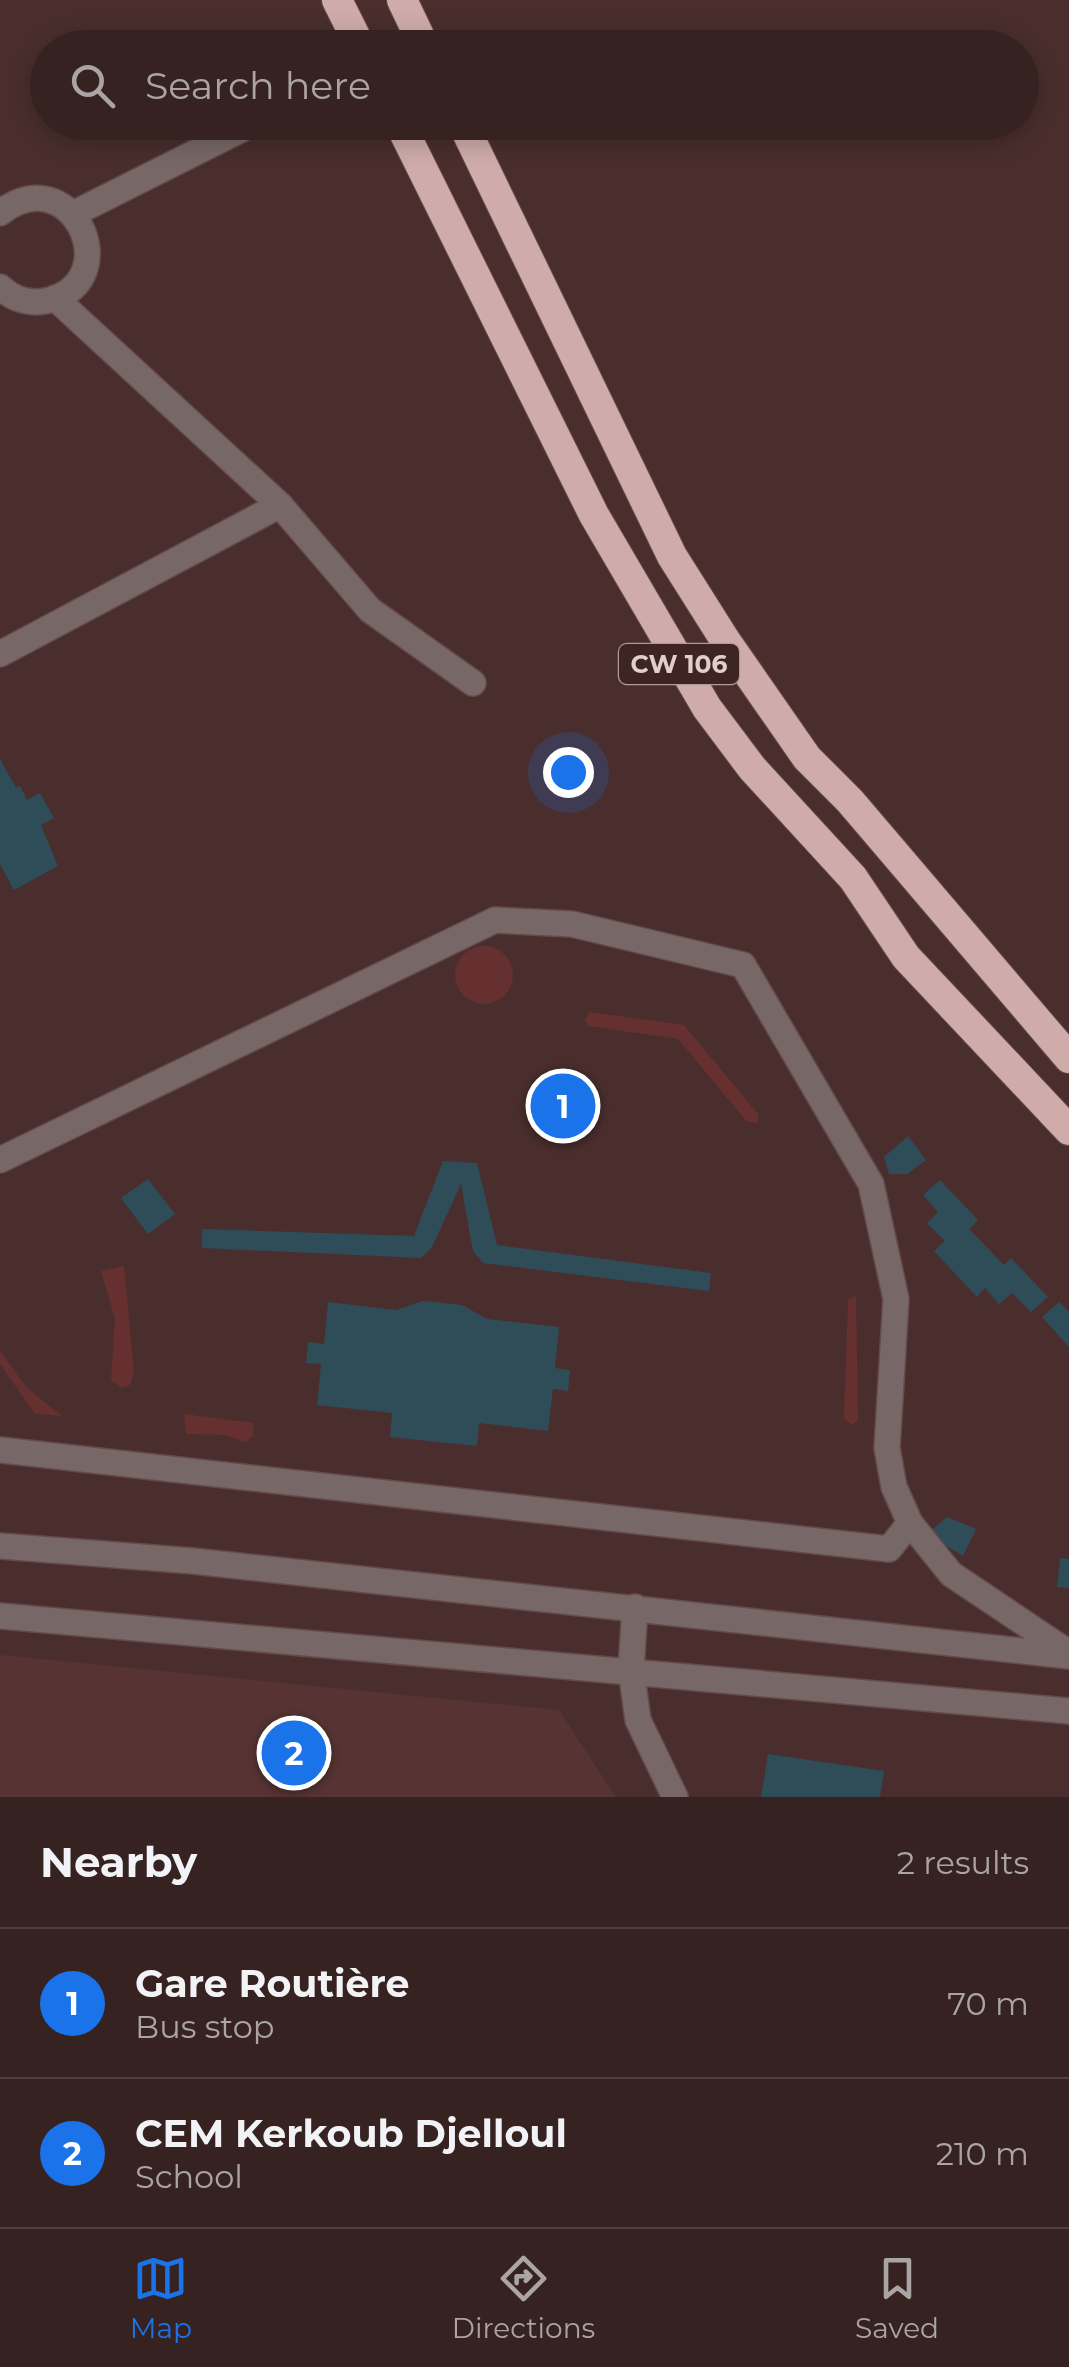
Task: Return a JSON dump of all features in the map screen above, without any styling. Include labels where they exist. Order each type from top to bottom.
[{"type":"highway","points":[[337,0],[353,30]]},
{"type":"highway","points":[[402,0],[416,30]]},
{"type":"highway","name":"CW 106","points":[[408,140],[594,514],[707,708],[752,768],[853,878],[906,957],[1069,1130]]},
{"type":"highway","name":"CW 106","points":[[471,140],[672,556],[725,640],[808,758],[850,801],[1069,1058]]},
{"type":"street","points":[[73,214],[220,140]]},
{"type":"street","points":[[0,194],[44,198],[73,214],[88,244],[87,261],[70,290],[55,298],[22,300],[0,287]]},
{"type":"street","points":[[0,212],[27,199]]},
{"type":"street","points":[[55,298],[280,505],[370,610],[473,684]]},
{"type":"street","points":[[0,654],[280,505]]},
{"type":"street","points":[[0,1160],[495,920],[572,924],[743,966],[871,1184],[896,1299],[887,1448],[894,1488],[910,1523],[951,1574],[1069,1654]]},
{"type":"street","points":[[0,1450],[889,1548],[910,1523]]},
{"type":"street","points":[[0,1546],[635,1607],[1069,1654]]},
{"type":"street","points":[[635,1607],[631,1670],[638,1720],[675,1797]]},
{"type":"street","points":[[0,1616],[1069,1711]]},
{"type":"shaded area","points":[[484,946],[504,955],[513,975],[504,995],[484,1004],[464,995],[455,975],[464,955]]},
{"type":"shaded area","points":[[590,1012],[684,1025],[758,1114],[758,1123],[747,1122],[678,1039],[588,1026],[585,1019]]},
{"type":"shaded area","points":[[124,1266],[134,1373],[130,1385],[122,1388],[111,1380],[115,1319],[101,1271]]},
{"type":"shaded area","points":[[856,1295],[858,1420],[852,1425],[844,1419],[848,1300]]},
{"type":"shaded area","points":[[0,1351],[27,1388],[62,1416],[35,1414],[0,1364]]},
{"type":"shaded area","points":[[184,1414],[254,1423],[253,1436],[246,1442],[224,1435],[186,1434]]},
{"type":"shaded area","points":[[0,1655],[559,1710],[616,1797],[0,1797]]},
{"type":"building","points":[[0,759],[16,788],[20,786],[27,800],[40,793],[54,818],[41,825],[58,866],[14,890],[0,864]]},
{"type":"building","points":[[908,1136],[926,1160],[907,1174],[889,1174],[884,1157]]},
{"type":"building","points":[[443,1161],[477,1163],[497,1245],[711,1273],[709,1291],[483,1263],[473,1251],[461,1184],[432,1247],[421,1258],[202,1248],[202,1229],[414,1236]]},
{"type":"building","points":[[148,1179],[175,1214],[148,1234],[121,1198]]},
{"type":"building","points":[[940,1180],[978,1220],[969,1229],[1004,1265],[1011,1258],[1048,1297],[1031,1312],[1012,1293],[999,1304],[985,1288],[977,1297],[934,1251],[945,1241],[927,1223],[938,1212],[923,1195]]},
{"type":"building","points":[[423,1301],[462,1305],[487,1319],[559,1327],[555,1368],[570,1370],[568,1391],[553,1389],[548,1431],[479,1423],[477,1446],[390,1437],[392,1413],[317,1405],[321,1364],[306,1363],[308,1342],[324,1344],[328,1302],[396,1310]]},
{"type":"building","points":[[1059,1302],[1069,1312],[1069,1347],[1042,1317]]},
{"type":"building","points":[[947,1517],[976,1529],[963,1556],[934,1538],[933,1529]]},
{"type":"building","points":[[1060,1558],[1069,1559],[1069,1588],[1057,1587]]},
{"type":"building","points":[[768,1754],[884,1771],[880,1797],[761,1797]]},
{"type":"place","name":"Gare Routière","points":[[563,1106]]},
{"type":"place","name":"CEM Kerkoub Djelloul","points":[[294,1753]]}]
